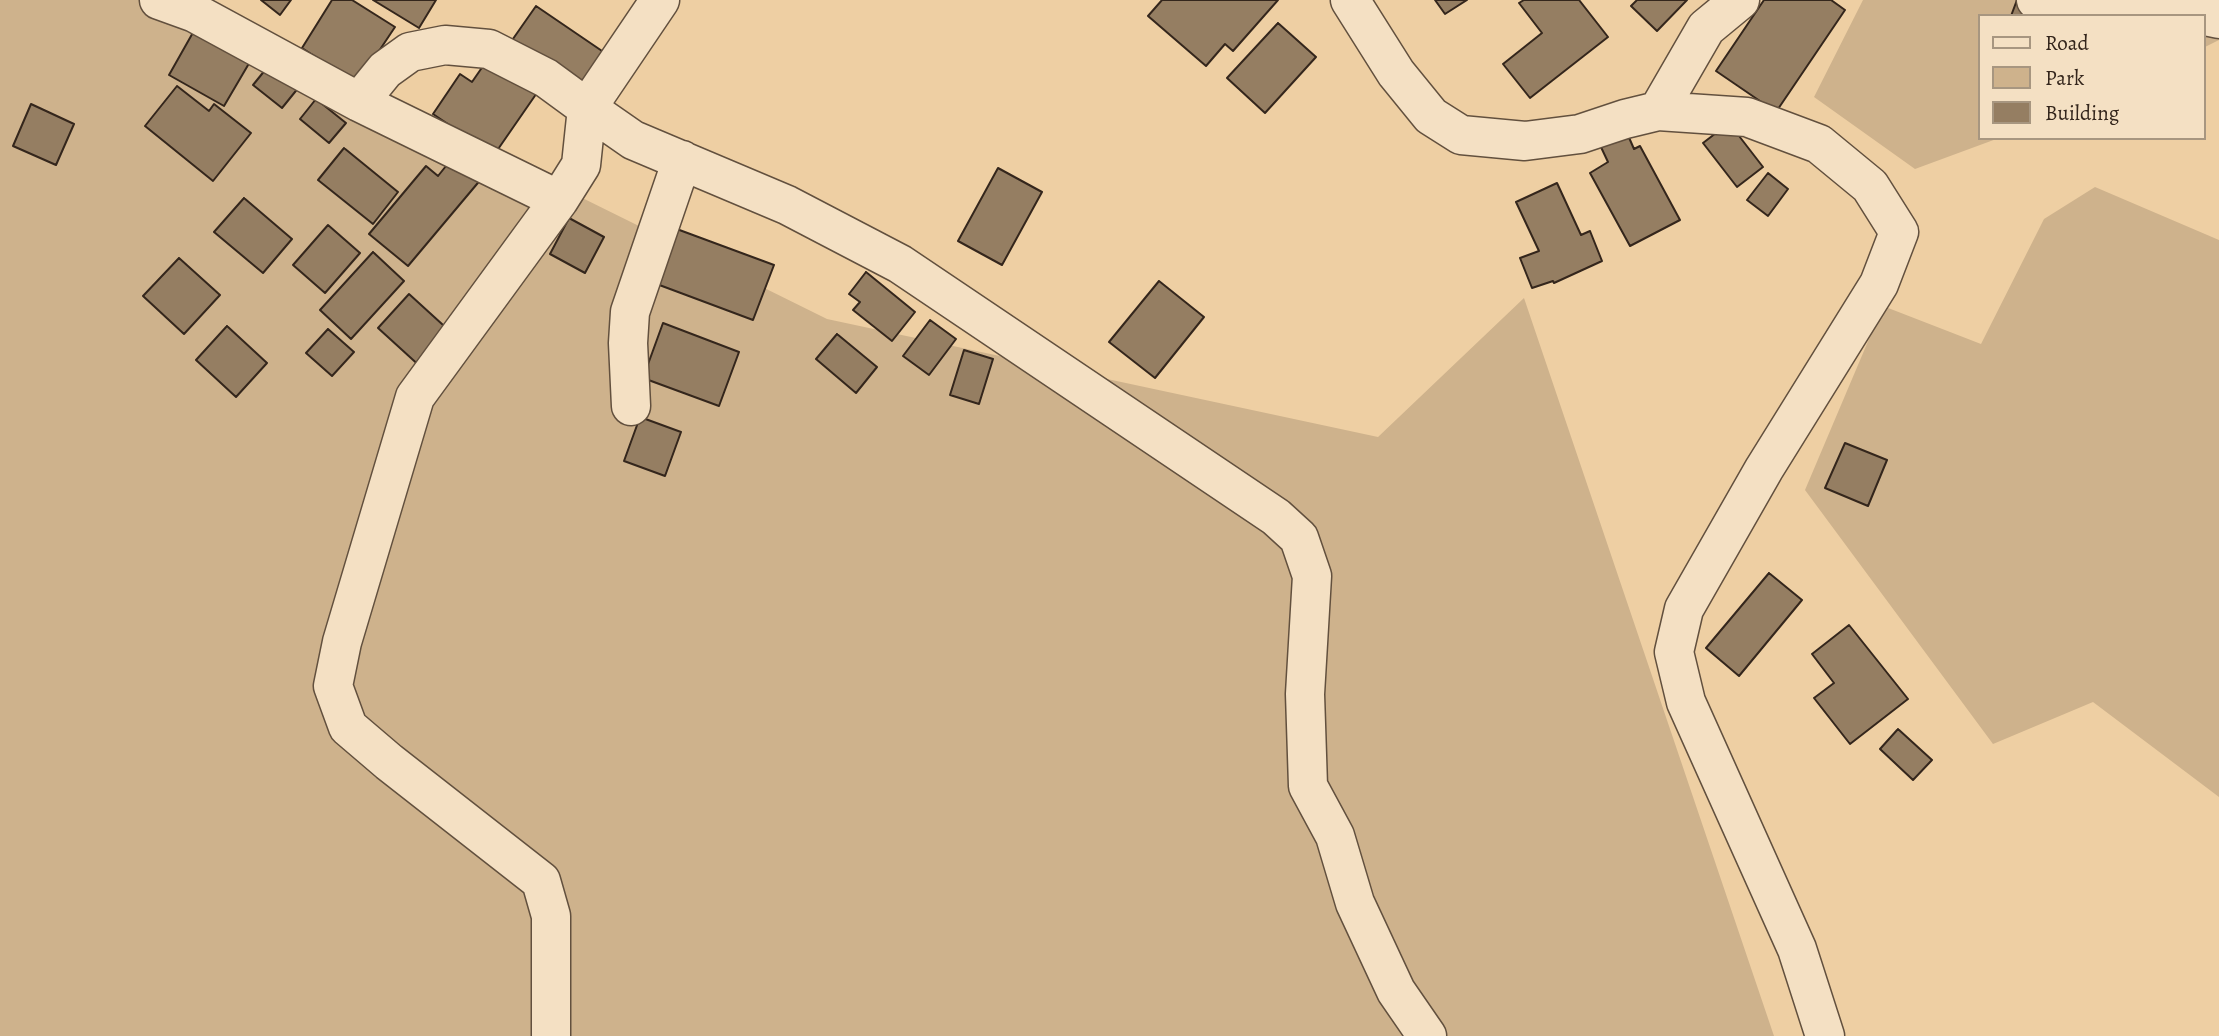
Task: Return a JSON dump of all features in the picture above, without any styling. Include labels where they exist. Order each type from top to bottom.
[{"type":"street","points":[[159,0],[195,13],[359,102],[559,200]]},
{"type":"street","points":[[551,1036],[551,916],[541,881],[388,762],[348,726],[333,686],[342,642],[415,397],[559,200],[581,165],[587,108],[660,0]]},
{"type":"street","points":[[1350,0],[1396,73],[1431,116],[1461,135],[1525,141],[1580,134],[1625,118],[1658,111],[1747,117],[1819,144],[1870,186],[1899,232],[1880,284],[1764,469],[1684,609],[1674,652],[1686,702],[1797,949],[1825,1036]]},
{"type":"street","points":[[1658,111],[1706,28],[1740,0]]},
{"type":"street","points":[[2036,0],[2094,14],[2195,14]]},
{"type":"street","points":[[359,102],[385,70],[410,52],[445,45],[489,49],[546,78],[633,140],[787,205],[900,264],[1276,517],[1299,538],[1312,576],[1305,694],[1308,786],[1335,836],[1355,904],[1396,991],[1427,1036]]},
{"type":"street","points":[[631,406],[628,343],[630,312],[682,160]]},
{"type":"green space","points":[[0,0],[182,0],[827,319],[1378,437],[1524,298],[1774,1036],[0,1036]]},
{"type":"green space","points":[[1863,0],[2219,0],[2219,40],[2205,47],[2205,14],[1978,14],[1978,140],[1994,140],[1915,169],[1814,97]]},
{"type":"green space","points":[[2095,187],[2219,240],[2219,797],[2093,702],[1993,744],[1805,490],[1883,306],[1981,344],[2044,219]]},
{"type":"building","points":[[261,0],[291,0],[280,15]]},
{"type":"building","points":[[332,0],[352,0],[395,27],[357,84],[302,48]]},
{"type":"building","points":[[373,0],[436,0],[419,28]]},
{"type":"building","points":[[1162,0],[1278,0],[1233,51],[1225,44],[1206,66],[1148,16]]},
{"type":"building","points":[[1435,0],[1467,0],[1445,14]]},
{"type":"building","points":[[1524,0],[1579,0],[1608,37],[1530,98],[1503,64],[1542,33],[1519,3]]},
{"type":"building","points":[[1637,0],[1687,0],[1657,31],[1631,6]]},
{"type":"building","points":[[1764,0],[1831,0],[1845,10],[1776,112],[1716,71]]},
{"type":"building","points":[[2017,0],[2024,0],[2059,14],[2012,14]]},
{"type":"building","points":[[536,6],[605,53],[576,94],[508,46]]},
{"type":"building","points":[[1278,23],[1316,57],[1265,113],[1227,78]]},
{"type":"building","points":[[195,29],[251,60],[224,106],[169,75]]},
{"type":"building","points":[[492,53],[541,87],[494,155],[433,114],[460,74],[472,82]]},
{"type":"building","points":[[270,64],[299,87],[282,108],[253,85]]},
{"type":"building","points":[[177,86],[209,111],[214,104],[251,133],[213,181],[145,126]]},
{"type":"building","points":[[316,99],[346,123],[329,143],[300,119]]},
{"type":"building","points":[[31,104],[74,124],[56,165],[13,146]]},
{"type":"building","points":[[1729,123],[1763,167],[1737,187],[1703,143]]},
{"type":"building","points":[[1627,133],[1634,149],[1640,146],[1680,220],[1630,246],[1590,173],[1608,162],[1600,145]]},
{"type":"building","points":[[344,148],[398,192],[373,224],[318,180]]},
{"type":"building","points":[[454,156],[482,178],[408,266],[369,234],[426,166],[438,176]]},
{"type":"building","points":[[998,168],[1042,192],[1002,265],[958,241]]},
{"type":"building","points":[[1768,173],[1788,189],[1768,216],[1747,200]]},
{"type":"building","points":[[1557,183],[1581,235],[1590,231],[1602,261],[1554,283],[1553,281],[1532,288],[1520,258],[1539,251],[1516,202]]},
{"type":"building","points":[[244,198],[292,239],[263,273],[214,232]]},
{"type":"building","points":[[569,218],[604,237],[585,273],[550,254]]},
{"type":"building","points":[[328,225],[360,253],[325,293],[293,265]]},
{"type":"building","points":[[674,228],[774,265],[753,320],[654,283]]},
{"type":"building","points":[[373,252],[404,281],[351,339],[320,310]]},
{"type":"building","points":[[179,258],[220,295],[184,334],[143,296]]},
{"type":"building","points":[[866,272],[915,312],[892,341],[853,310],[860,302],[849,294]]},
{"type":"building","points":[[1159,281],[1204,317],[1155,378],[1109,342]]},
{"type":"building","points":[[409,294],[454,335],[423,369],[378,328]]},
{"type":"building","points":[[930,320],[956,339],[929,375],[903,356]]},
{"type":"building","points":[[663,323],[739,352],[719,406],[643,378]]},
{"type":"building","points":[[227,326],[267,363],[236,397],[196,360]]},
{"type":"building","points":[[328,329],[354,352],[332,376],[306,353]]},
{"type":"building","points":[[837,334],[877,367],[856,393],[816,359]]},
{"type":"building","points":[[964,350],[993,359],[979,404],[950,395]]},
{"type":"building","points":[[640,417],[681,432],[665,476],[624,461]]},
{"type":"building","points":[[1845,443],[1887,460],[1868,506],[1825,488]]},
{"type":"building","points":[[1769,573],[1802,600],[1739,676],[1706,648]]},
{"type":"building","points":[[1849,625],[1908,699],[1850,744],[1814,698],[1834,683],[1812,654]]},
{"type":"building","points":[[1898,729],[1932,760],[1913,780],[1880,749]]}]
